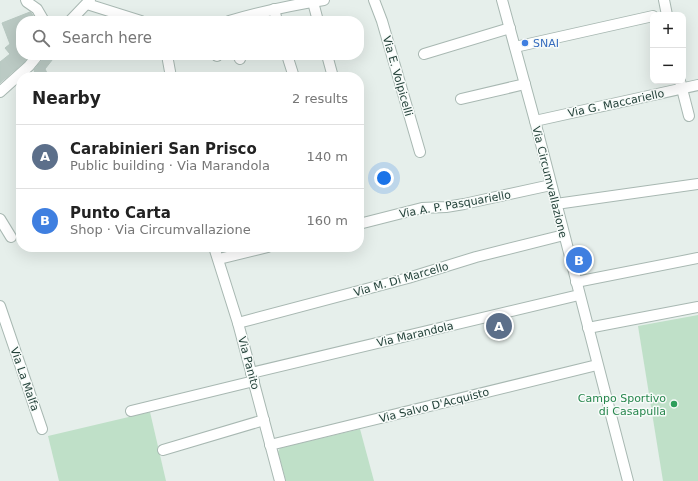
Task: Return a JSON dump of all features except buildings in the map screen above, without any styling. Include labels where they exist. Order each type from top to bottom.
[{"type":"street","points":[[26,0],[37,9],[41,16]]},
{"type":"street","points":[[248,16],[274,9],[324,0]]},
{"type":"street","name":"Via E. Volpicelli","points":[[374,0],[382,21],[420,152]]},
{"type":"street","name":"Via Circumvallazione","points":[[502,0],[535,121],[628,481]]},
{"type":"street","points":[[664,0],[664,12]]},
{"type":"street","points":[[75,16],[89,2],[127,16]]},
{"type":"street","points":[[313,2],[317,16]]},
{"type":"street","points":[[274,9],[276,16]]},
{"type":"street","points":[[515,47],[650,17]]},
{"type":"street","points":[[424,54],[510,28]]},
{"type":"street","points":[[22,72],[34,60]]},
{"type":"street","points":[[168,60],[170,72]]},
{"type":"street","points":[[289,60],[292,72]]},
{"type":"street","points":[[328,60],[332,72]]},
{"type":"street","points":[[29,66],[30,72]]},
{"type":"street","points":[[0,92],[16,78]]},
{"type":"street","points":[[461,99],[525,84]]},
{"type":"street","points":[[681,85],[688,116]]},
{"type":"street","name":"Via G. Maccariello","points":[[535,121],[681,85],[698,85]]},
{"type":"street","points":[[556,204],[698,184]]},
{"type":"street","name":"Via A. P. Pasquariello","points":[[364,223],[422,208],[446,208],[551,185]]},
{"type":"street","points":[[0,219],[12,237]]},
{"type":"street","name":"Via M. Di Marcello","points":[[238,323],[408,278],[476,257],[564,235]]},
{"type":"street","name":"Via Panito","points":[[216,252],[238,323],[280,481]]},
{"type":"street","points":[[219,259],[248,252]]},
{"type":"street","points":[[576,282],[698,258]]},
{"type":"street","name":"Via Marandola","points":[[132,411],[253,377],[579,294]]},
{"type":"street","name":"Via La Malfa","points":[[0,306],[42,429]]},
{"type":"street","points":[[588,328],[698,307]]},
{"type":"street","name":"Via Salvo D'Acquisto","points":[[270,445],[597,365]]},
{"type":"street","points":[[163,450],[264,420]]},
{"type":"green space","name":"Campo Sportivo di Casapulla","points":[[698,315],[698,481],[663,481],[638,326]]},
{"type":"green space","points":[[150,412],[166,481],[59,481],[48,436]]},
{"type":"green space","points":[[360,429],[374,481],[286,481],[278,452],[280,448]]},
{"type":"place","name":"SNAI","points":[[525,43]]},
{"type":"place","name":"Punto Carta","points":[[579,260]]},
{"type":"place","name":"Carabinieri San Prisco","points":[[499,326]]},
{"type":"place","name":"Campo Sportivo di Casapulla","points":[[674,404]]}]
